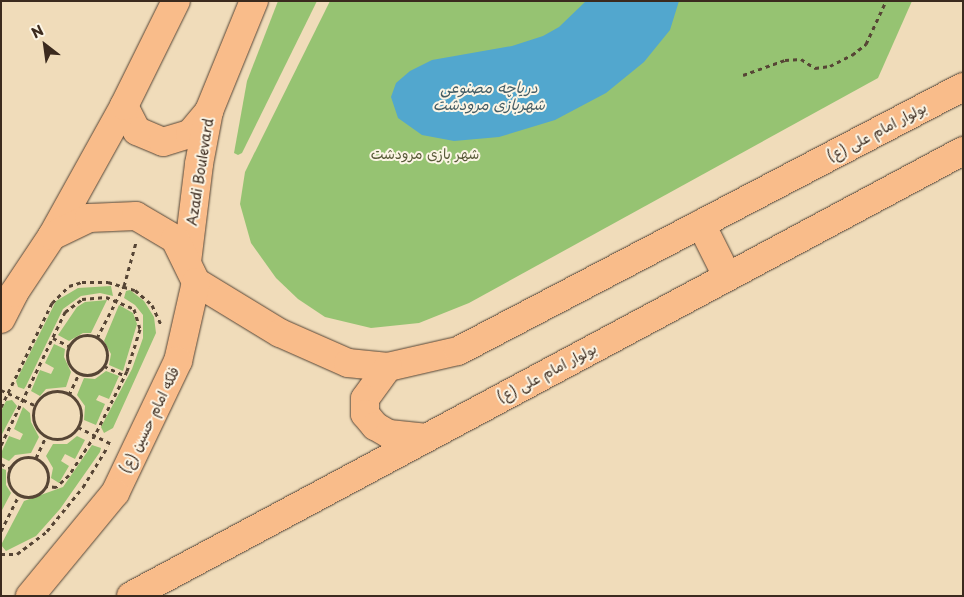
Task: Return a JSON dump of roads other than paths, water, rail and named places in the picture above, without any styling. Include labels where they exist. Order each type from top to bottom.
[{"type":"main road","points":[[1,319],[14,293],[52,236],[124,106],[176,1]]},
{"type":"main road","name":"Azadi Boulevard","points":[[192,272],[199,164],[209,111],[254,1]]},
{"type":"main road","name":"بولوار امام علی (ع)","points":[[192,272],[280,333],[348,363],[388,367],[458,351],[963,87]]},
{"type":"main road","points":[[124,106],[137,131],[163,142],[190,134],[209,111]]},
{"type":"main road","name":"بولوار امام علی (ع)","points":[[131,596],[963,151]]},
{"type":"main road","points":[[52,236],[89,218],[136,216],[175,239],[192,272]]},
{"type":"main road","points":[[701,224],[727,276]]},
{"type":"main road","name":"فلکه امام حسین (ع)","points":[[30,596],[115,493],[132,459],[178,361],[192,272]]},
{"type":"main road","points":[[388,367],[365,399],[365,414],[375,426],[389,434],[425,438]]},
{"type":"water","name":"دریاچه مصنوعی شهربازی مرودشت","points":[[586,1],[679,1],[670,30],[644,62],[606,93],[555,120],[499,137],[454,141],[422,135],[398,118],[391,97],[396,83],[410,71],[432,60],[512,46],[543,36],[559,27]]},
{"type":"park label","name":"شهر بازی مرودشت","points":[[425,154]]}]
